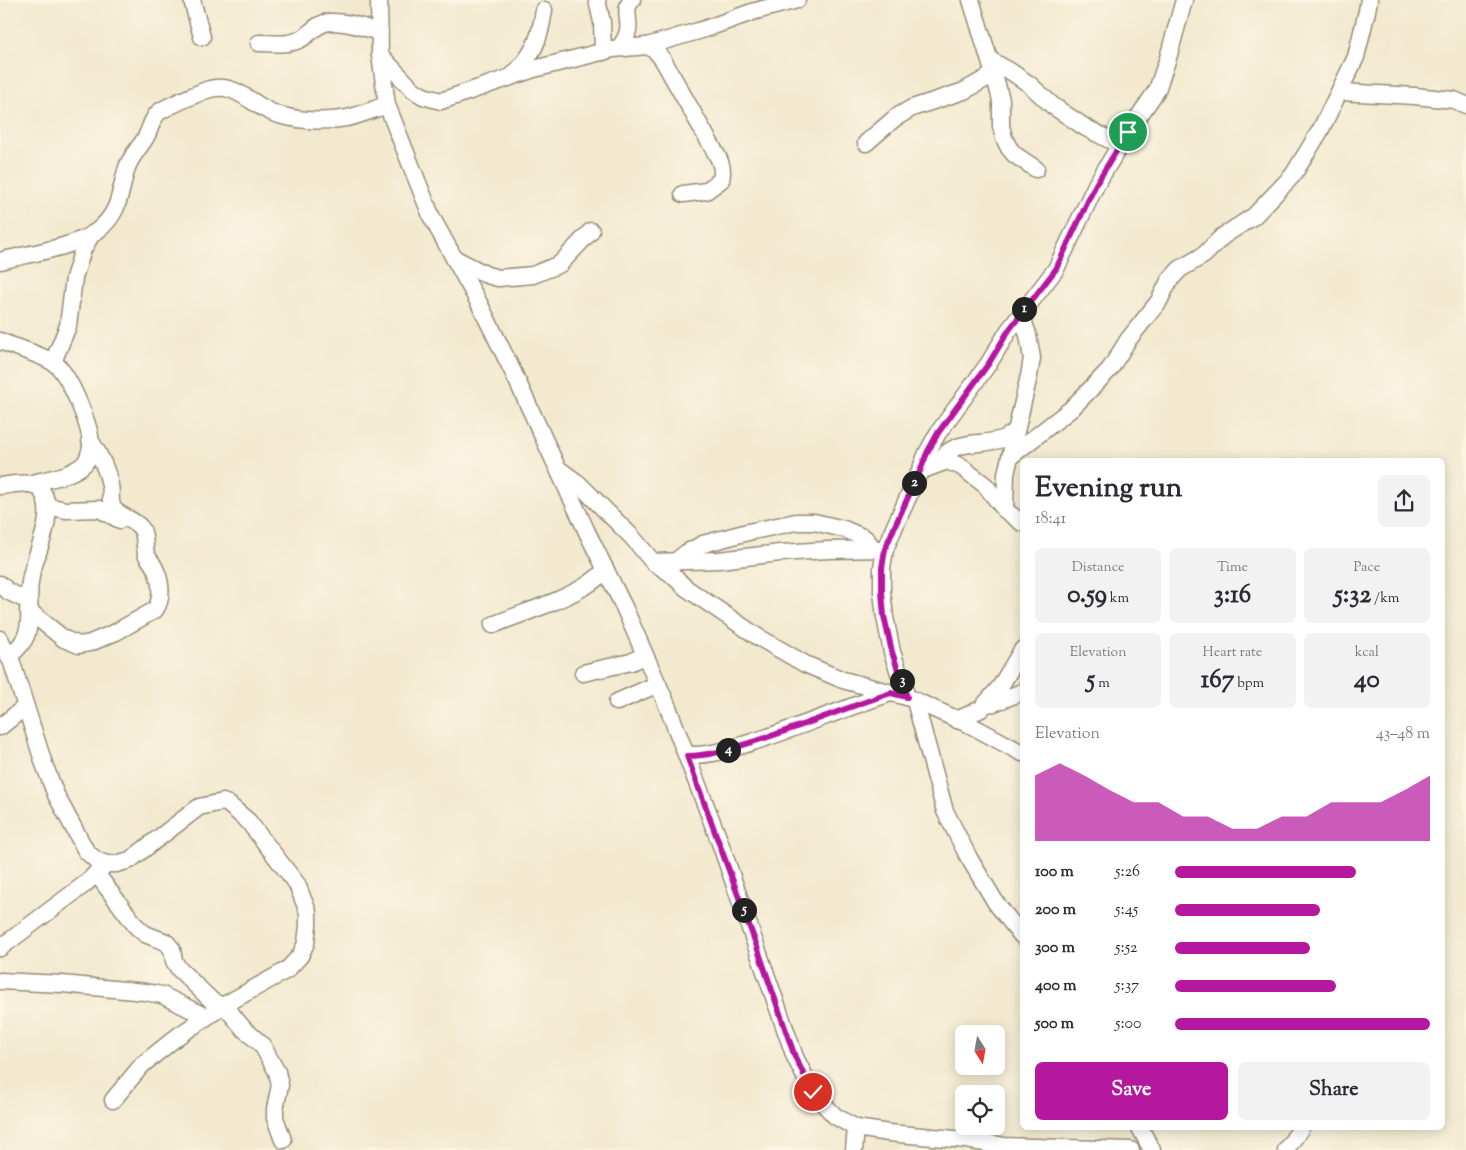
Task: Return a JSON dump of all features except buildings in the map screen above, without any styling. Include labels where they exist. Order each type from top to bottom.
[{"type":"street","points":[[192,0],[202,37]]},
{"type":"street","points":[[380,0],[380,55],[387,105],[432,218],[479,304],[606,570],[658,684],[687,756],[795,1057],[813,1092],[835,1116],[856,1128],[1004,1146],[1131,1150]]},
{"type":"street","points":[[597,0],[602,22],[603,52]]},
{"type":"street","points":[[619,48],[626,38],[628,30],[627,10],[628,4],[632,0]]},
{"type":"street","points":[[380,55],[412,89],[423,96],[441,101],[534,69],[619,48],[647,46],[705,30],[752,12],[797,0]]},
{"type":"street","points":[[971,0],[1001,100],[1001,126],[1004,138],[1015,155],[1036,169]]},
{"type":"street","points":[[1020,933],[996,903],[968,858],[945,811],[911,699],[892,652],[884,616],[880,549],[938,433],[989,363],[1021,313],[1056,269],[1096,184],[1157,90],[1184,0]]},
{"type":"street","points":[[1011,456],[1071,409],[1110,369],[1128,340],[1159,301],[1169,281],[1180,269],[1204,255],[1223,236],[1254,216],[1293,175],[1320,131],[1356,57],[1368,0]]},
{"type":"street","points":[[512,77],[534,50],[540,37],[544,10]]},
{"type":"street","points":[[259,43],[291,43],[301,39],[315,27],[329,22],[350,24],[380,32]]},
{"type":"street","points":[[647,46],[655,50],[663,60],[722,165],[721,180],[715,186],[706,191],[682,194]]},
{"type":"street","points":[[866,143],[895,118],[912,108],[964,91],[992,67]]},
{"type":"street","points":[[992,67],[1010,71],[1029,84],[1053,106],[1086,128],[1120,145]]},
{"type":"street","points":[[53,362],[68,326],[74,278],[83,249],[92,234],[110,217],[120,200],[126,170],[146,136],[153,119],[159,112],[204,91],[220,88],[239,92],[278,115],[301,119],[347,118],[387,105]]},
{"type":"street","points":[[1340,92],[1414,96],[1454,100],[1466,104]]},
{"type":"street","points":[[454,258],[487,275],[498,278],[533,274],[560,264],[591,231]]},
{"type":"street","points":[[4,256],[55,248],[92,234]]},
{"type":"street","points":[[1005,510],[1006,474],[1032,358],[1028,335],[1021,313]]},
{"type":"street","points":[[0,342],[53,362],[60,369],[68,380],[82,410],[90,440],[91,446],[87,461],[78,468],[64,475],[28,484]]},
{"type":"street","points":[[936,464],[951,449],[1003,438],[1016,431]]},
{"type":"street","points":[[0,584],[28,605],[64,639],[79,645],[90,643],[116,632],[155,610],[160,600],[158,579],[147,556],[143,532],[135,522],[119,513],[112,506],[107,472],[100,455],[90,440]]},
{"type":"street","points":[[920,471],[947,461],[960,466],[985,485],[1005,510],[1020,522]]},
{"type":"street","points":[[557,467],[579,484],[632,537],[653,562],[727,616],[805,664],[843,680],[911,699],[1020,752]]},
{"type":"street","points":[[0,486],[34,484],[43,492],[47,506],[42,542],[32,568],[28,605],[28,629],[22,642],[9,658]]},
{"type":"street","points":[[47,506],[59,510],[99,508],[122,521],[135,522]]},
{"type":"street","points":[[676,562],[686,552],[703,544],[796,522],[814,522],[844,528],[865,538],[880,549]]},
{"type":"street","points":[[653,562],[719,560],[780,553],[880,549]]},
{"type":"street","points":[[493,625],[542,607],[587,585],[606,570]]},
{"type":"street","points":[[0,639],[9,658],[56,795],[86,850],[96,860],[136,926],[145,934],[166,942],[172,949],[174,961],[179,969],[212,1001],[223,1006],[262,1045],[277,1072],[280,1085],[275,1118],[283,1140]]},
{"type":"street","points":[[957,720],[981,710],[1000,687],[1020,653]]},
{"type":"street","points":[[584,673],[631,662],[645,655]]},
{"type":"street","points":[[617,702],[658,684]]},
{"type":"street","points":[[687,756],[702,756],[720,752],[891,693]]},
{"type":"street","points":[[986,704],[994,703],[1020,693]]},
{"type":"street","points":[[0,727],[25,707]]},
{"type":"street","points":[[0,948],[85,884],[101,869],[130,860],[199,807],[223,802],[233,807],[248,821],[297,884],[308,912],[306,943],[300,956],[287,970],[223,1006],[178,1036],[142,1065],[113,1100]]},
{"type":"street","points":[[0,981],[62,984],[145,992],[162,996],[206,1017]]},
{"type":"street","points":[[854,1150],[856,1128]]},
{"type":"street","points":[[1141,1130],[1152,1150]]},
{"type":"street","points":[[1286,1150],[1301,1130]]},
{"type":"route","points":[[813,1092],[795,1057],[699,785],[687,756],[702,756],[720,752],[891,693],[907,697],[892,652],[884,616],[882,568],[885,549],[927,453],[938,433],[989,363],[1009,330],[1056,269],[1096,184],[1128,132]]}]
